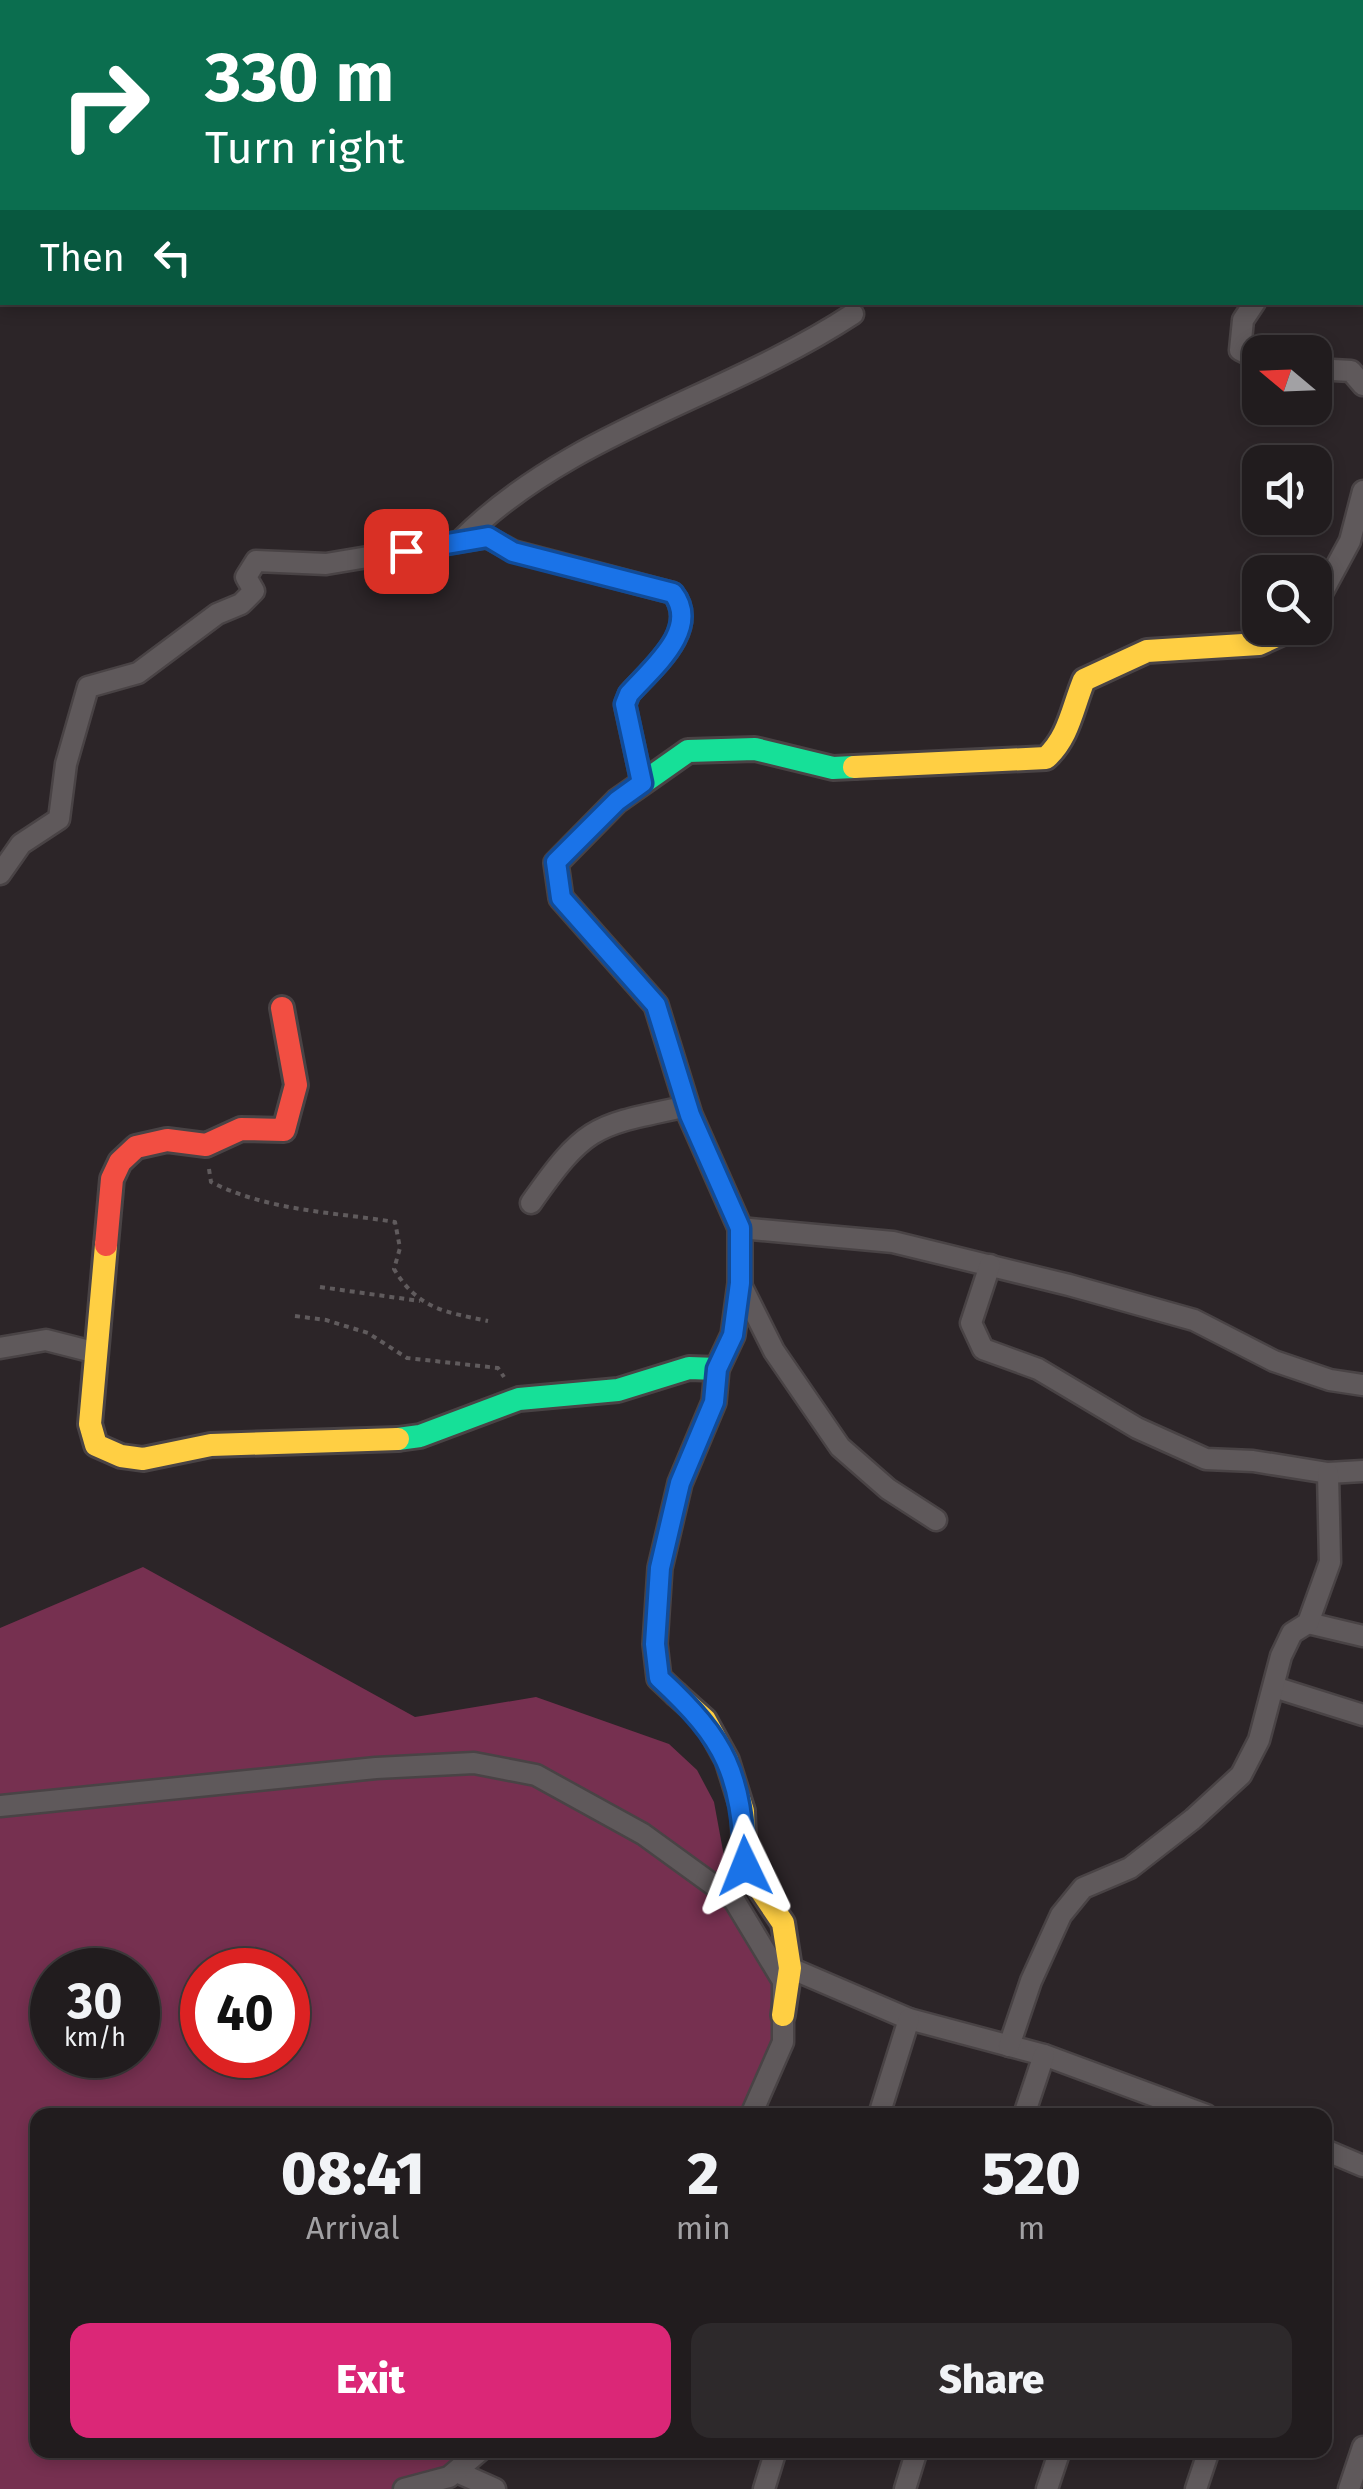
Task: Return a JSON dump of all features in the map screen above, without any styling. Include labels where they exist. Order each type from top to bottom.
[{"type":"street","points":[[1242,351],[1243,320],[1253,305]]},
{"type":"street","points":[[460,540],[498,504],[572,457],[650,414],[802,348],[853,314]]},
{"type":"street","points":[[1332,369],[1351,370],[1363,384]]},
{"type":"street","points":[[1332,574],[1350,541],[1363,491]]},
{"type":"street","points":[[0,874],[20,844],[59,820],[66,764],[88,687],[138,673],[217,614],[241,604],[254,591],[246,577],[256,562],[326,564],[488,537],[513,552],[673,593],[682,604],[676,641],[629,694],[625,704],[642,783]]},
{"type":"street","points":[[783,2015],[790,1968],[783,1924],[745,1866],[743,1811],[727,1760],[704,1720],[659,1678],[655,1644],[660,1568],[680,1483],[714,1402],[717,1369],[733,1335],[740,1283],[740,1228],[688,1106],[656,1005],[561,898],[556,862],[617,801],[688,751],[755,749],[833,768],[1046,758],[1064,742],[1070,713],[1084,680],[1147,651],[1242,645]]},
{"type":"street","points":[[282,1008],[298,1089],[292,1116],[284,1130],[242,1128],[206,1145],[167,1140],[136,1147],[120,1162],[112,1179],[90,1424],[96,1444],[120,1456],[142,1459],[211,1446],[379,1442],[420,1436],[519,1399],[618,1390],[689,1368],[717,1369]]},
{"type":"street","points":[[531,1202],[560,1162],[588,1133],[611,1122],[688,1106]]},
{"type":"street","points":[[740,1228],[893,1242],[990,1265],[1194,1320],[1274,1361],[1330,1380],[1363,1384]]},
{"type":"street","points":[[990,1265],[970,1323],[983,1348],[1038,1369],[1137,1428],[1206,1459],[1328,1472],[1363,1471]]},
{"type":"street","points":[[740,1283],[774,1350],[840,1447],[888,1489],[936,1520]]},
{"type":"street","points":[[0,1348],[46,1340],[97,1353]]},
{"type":"street","points":[[1010,2046],[1032,1980],[1061,1915],[1083,1888],[1130,1868],[1241,1775],[1260,1740],[1281,1656],[1292,1633],[1308,1623],[1330,1562],[1328,1472]]},
{"type":"street","points":[[1308,1623],[1363,1636]]},
{"type":"street","points":[[1274,1687],[1363,1715]]},
{"type":"street","points":[[0,1806],[376,1768],[474,1763],[536,1775],[643,1834],[734,1900],[784,1982],[783,2042],[754,2108]]},
{"type":"street","points":[[790,1968],[910,2020],[1044,2055],[1166,2108]]},
{"type":"street","points":[[881,2108],[910,2020]]},
{"type":"street","points":[[1026,2108],[1044,2055]]},
{"type":"street","points":[[1332,2153],[1363,2166]]},
{"type":"street","points":[[1349,2489],[1363,2447]]},
{"type":"street","points":[[404,2489],[456,2472],[472,2458]]},
{"type":"street","points":[[764,2489],[774,2458]]},
{"type":"street","points":[[905,2489],[915,2458]]},
{"type":"street","points":[[1047,2489],[1057,2458]]},
{"type":"street","points":[[1196,2489],[1206,2458]]},
{"type":"street","points":[[456,2472],[495,2489]]},
{"type":"path","points":[[206,1145],[211,1182],[234,1194],[295,1209],[395,1222],[400,1248],[394,1268],[420,1301]]},
{"type":"path","points":[[320,1287],[420,1301],[444,1312],[488,1321]]},
{"type":"path","points":[[295,1316],[368,1332],[408,1358],[498,1368],[519,1399]]},
{"type":"shaded area","points":[[143,1567],[415,1717],[536,1697],[669,1744],[697,1770],[714,1802],[728,1878],[761,1927],[783,1981],[783,2042],[754,2108],[30,2108],[30,2458],[465,2458],[404,2489],[0,2489],[0,1628]]},
{"type":"traffic: fast","points":[[676,1694],[659,1678],[655,1644],[660,1568],[680,1483],[714,1402],[717,1369],[733,1335],[740,1283],[740,1228],[690,1115],[656,1005],[561,898],[556,863],[617,801],[688,751],[755,749],[833,768],[854,767]]},
{"type":"traffic: fast","points":[[398,1439],[420,1436],[519,1399],[618,1390],[689,1368],[717,1369]]},
{"type":"traffic: slow","points":[[854,767],[1046,758],[1065,732],[1084,680],[1147,651],[1243,645]]},
{"type":"traffic: slow","points":[[106,1245],[90,1424],[96,1445],[121,1456],[143,1459],[211,1445],[398,1439]]},
{"type":"traffic: slow","points":[[676,1694],[705,1720],[727,1760],[743,1811],[745,1867],[783,1923],[790,1968],[783,2015]]},
{"type":"traffic: jam","points":[[106,1245],[112,1179],[120,1162],[136,1147],[167,1140],[206,1145],[241,1129],[284,1130],[296,1085],[282,1008]]},
{"type":"route","points":[[406,551],[488,537],[513,552],[673,593],[682,604],[676,641],[629,694],[625,704],[642,783],[617,801],[556,862],[561,898],[656,1005],[690,1115],[740,1228],[740,1283],[733,1335],[717,1369],[714,1402],[680,1483],[660,1568],[655,1644],[659,1678],[704,1720],[727,1760],[743,1811],[745,1866]]}]
